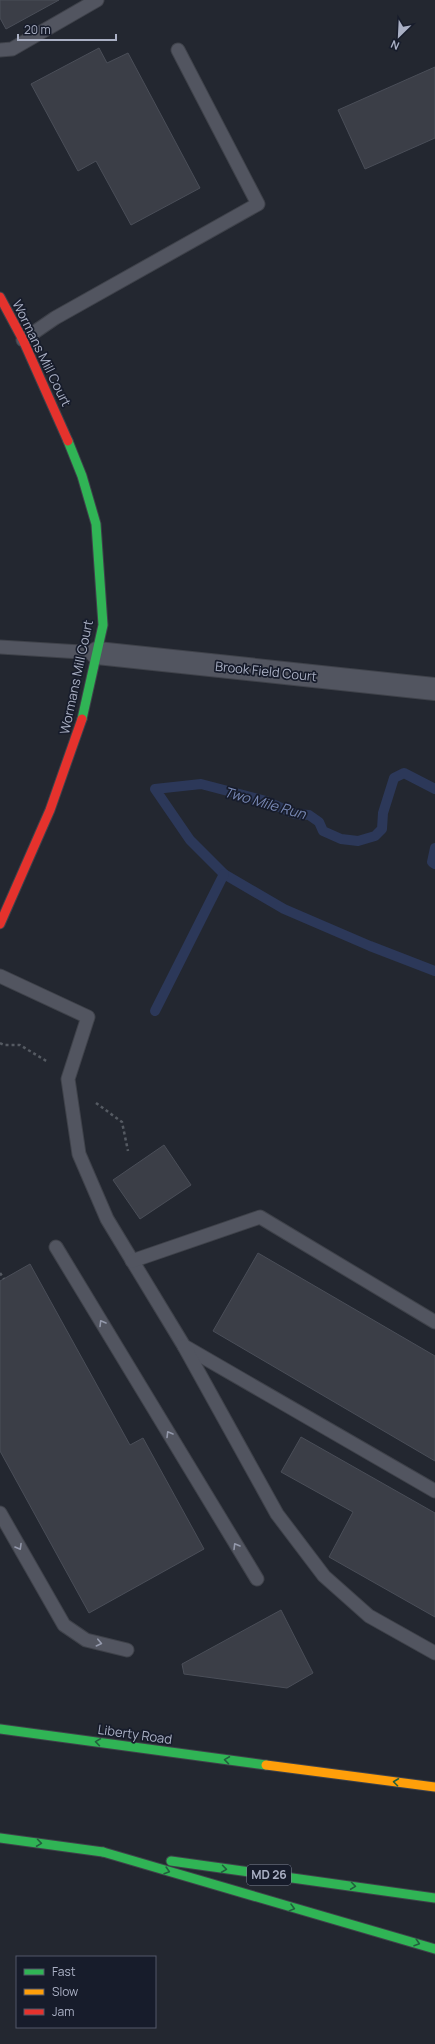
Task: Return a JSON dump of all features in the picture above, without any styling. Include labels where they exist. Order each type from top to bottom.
[{"type":"main road","name":"Wormans Mill Court","points":[[0,297],[23,340],[58,415],[82,476],[96,524],[103,625],[81,725],[50,810],[0,924]]},
{"type":"main road","name":"Liberty Road","points":[[0,1729],[435,1787]]},
{"type":"main road","name":"MD 26","points":[[0,1838],[435,1898]]},
{"type":"main road","points":[[103,1852],[435,1949]]},
{"type":"street","name":"Brook Field Court","points":[[97,653],[435,689]]},
{"type":"lane","points":[[0,50],[12,49],[97,0]]},
{"type":"lane","points":[[23,340],[55,318],[258,204],[178,50]]},
{"type":"lane","points":[[0,647],[97,653]]},
{"type":"lane","points":[[0,976],[88,1017],[68,1079],[79,1154],[107,1219],[184,1346],[277,1514],[324,1576],[369,1616],[435,1653]]},
{"type":"lane","points":[[132,1261],[260,1217],[435,1322]]},
{"type":"lane","points":[[56,1247],[256,1579]]},
{"type":"lane","points":[[184,1346],[435,1491]]},
{"type":"lane","points":[[0,1513],[64,1626],[86,1640],[127,1650]]},
{"type":"path","points":[[0,1273],[4,1279]]},
{"type":"building","points":[[0,0],[59,0],[6,29],[0,18]]},
{"type":"building","points":[[99,48],[107,63],[128,53],[200,188],[131,225],[96,161],[78,171],[31,84]]},
{"type":"building","points":[[435,67],[435,138],[365,169],[338,110]]},
{"type":"building","points":[[164,1145],[191,1185],[140,1219],[113,1180]]},
{"type":"building","points":[[258,1253],[435,1356],[435,1461],[213,1331]]},
{"type":"building","points":[[30,1264],[130,1445],[143,1438],[204,1549],[89,1613],[0,1451],[0,1281]]},
{"type":"building","points":[[301,1437],[435,1513],[435,1617],[329,1557],[353,1512],[281,1472]]},
{"type":"building","points":[[281,1610],[313,1673],[287,1688],[184,1674],[182,1664]]},
{"type":"waterway","name":"Two Mile Run","points":[[435,789],[404,773],[394,778],[383,813],[382,829],[375,836],[358,841],[341,839],[323,831],[319,822],[309,815],[295,814],[266,801],[201,784],[155,789],[190,840],[224,874],[284,909],[370,946],[435,971]]},
{"type":"waterway","name":"Two Mile Run","points":[[435,848],[432,862],[435,864]]},
{"type":"waterway","points":[[155,1011],[224,874]]},
{"type":"traffic: fast","points":[[68,441],[82,476],[96,524],[103,625],[82,719]]},
{"type":"traffic: fast","points":[[0,1729],[266,1765]]},
{"type":"traffic: fast","points":[[0,1838],[103,1852]]},
{"type":"traffic: fast","points":[[103,1852],[435,1949]]},
{"type":"traffic: fast","points":[[171,1861],[435,1898]]},
{"type":"traffic: slow","points":[[266,1765],[435,1787]]},
{"type":"traffic: jam","points":[[0,297],[23,340],[68,441]]},
{"type":"traffic: jam","points":[[0,924],[50,810],[82,719]]}]
